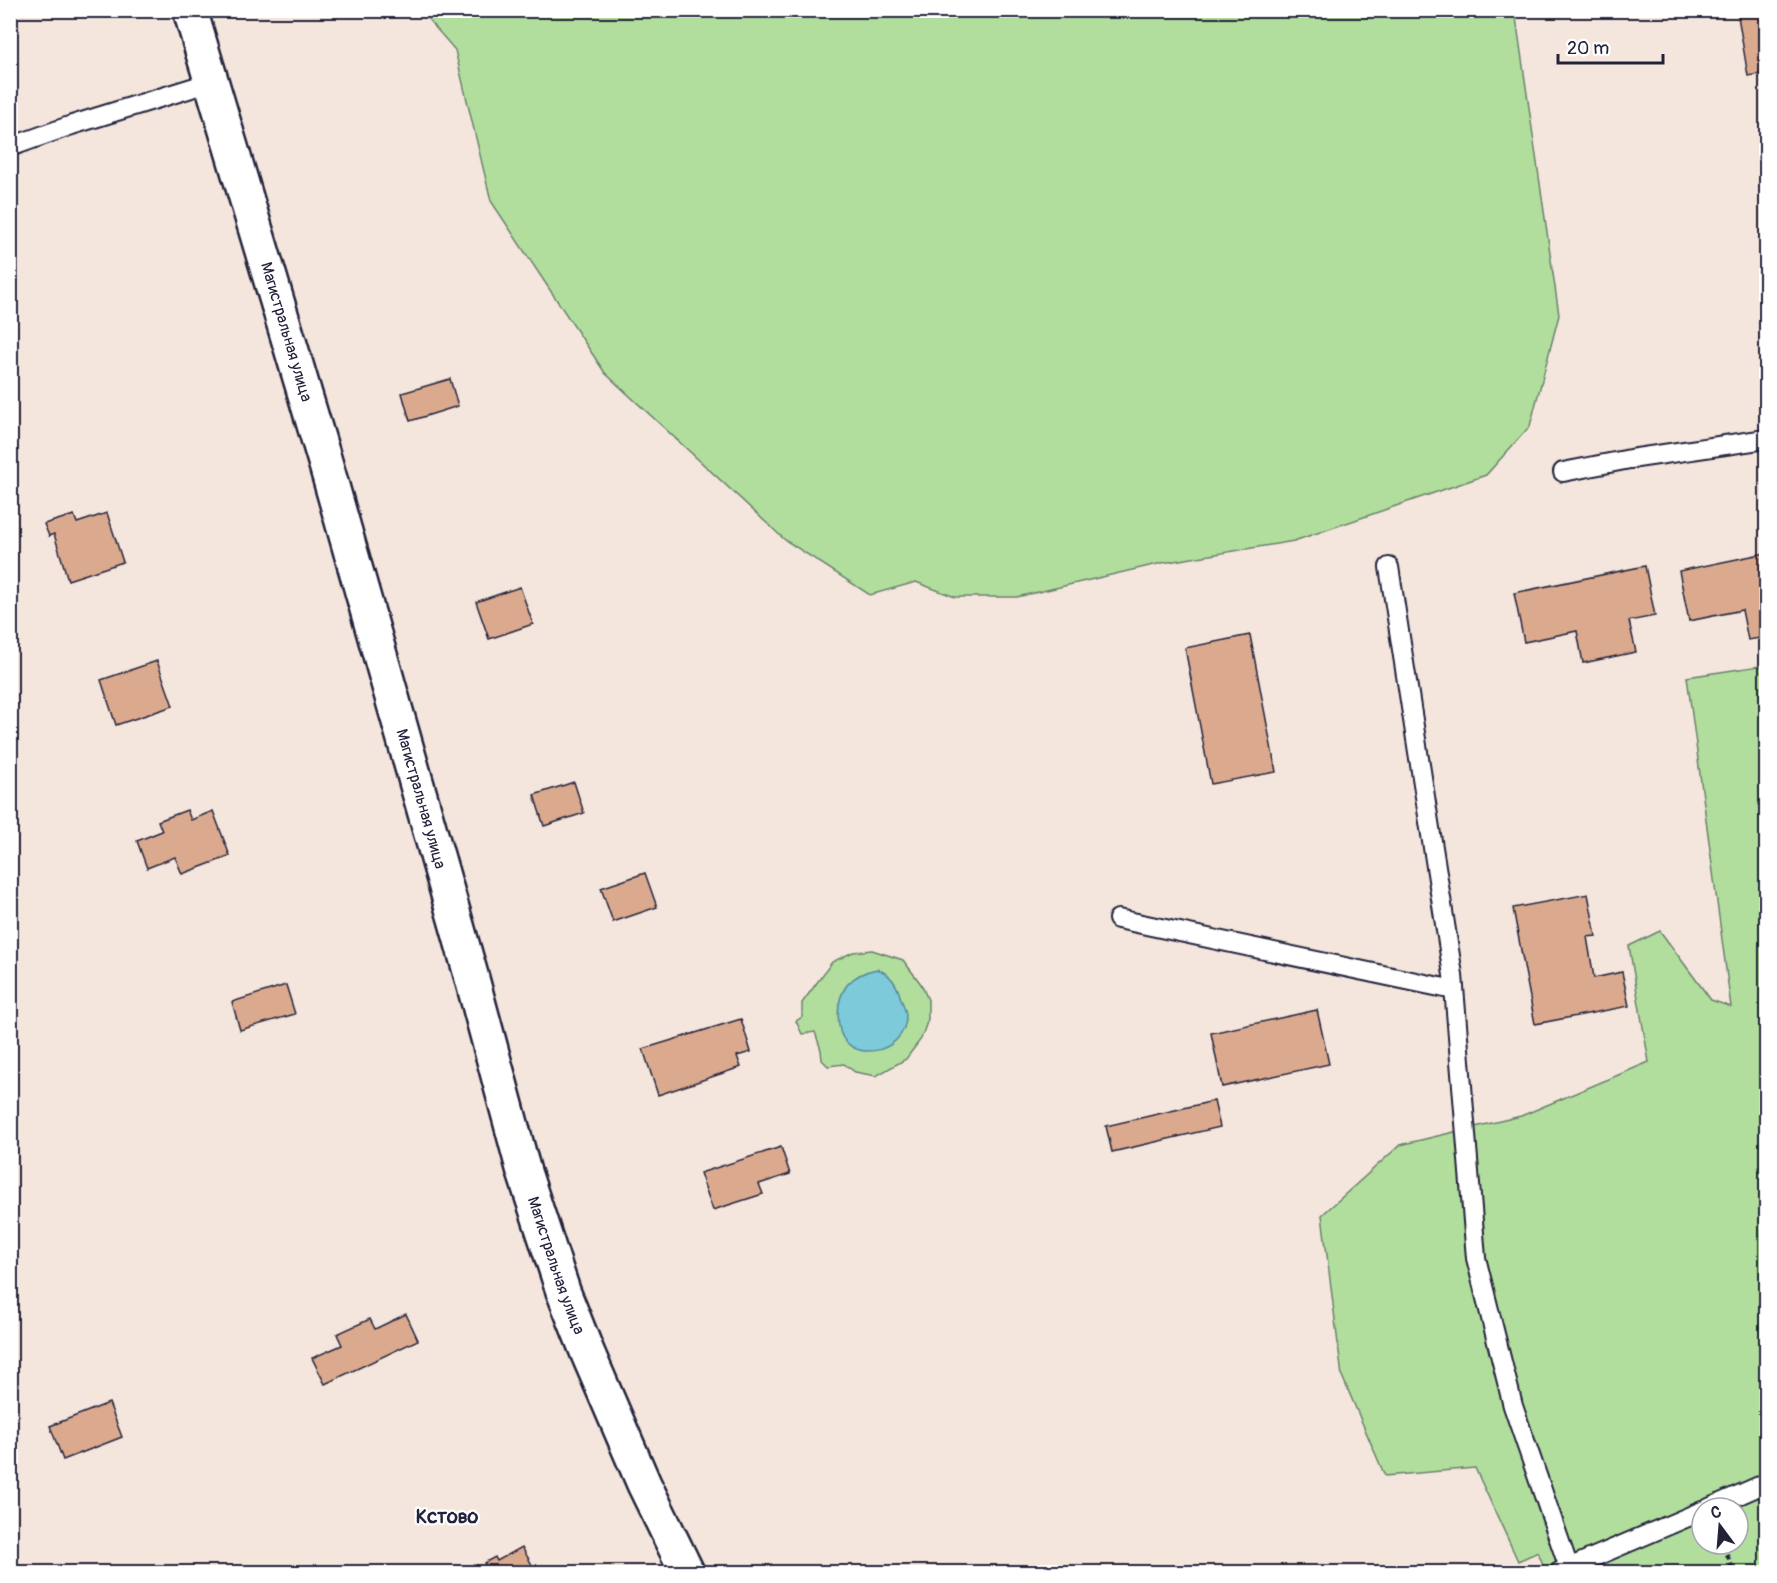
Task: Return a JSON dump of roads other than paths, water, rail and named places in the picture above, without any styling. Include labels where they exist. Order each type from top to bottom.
[{"type":"main road","name":"Магистральная улица","points":[[190,10],[329,477],[531,1194],[563,1291],[614,1417],[687,1572]]},
{"type":"lane","points":[[10,147],[72,125],[211,82]]},
{"type":"lane","points":[[1563,472],[1630,459],[1767,439]]},
{"type":"lane","points":[[1389,567],[1454,990],[1476,1258],[1513,1406],[1564,1570],[1690,1516]]},
{"type":"lane","points":[[1118,919],[1454,990]]},
{"type":"lane","points":[[1738,1496],[1767,1484]]},
{"type":"water","points":[[877,969],[890,977],[895,984],[906,1016],[903,1030],[896,1040],[874,1051],[862,1051],[852,1047],[843,1038],[839,1026],[839,1005],[841,996],[850,982],[857,976]]},
{"type":"district","name":"Кстово","points":[[447,1516]]}]
